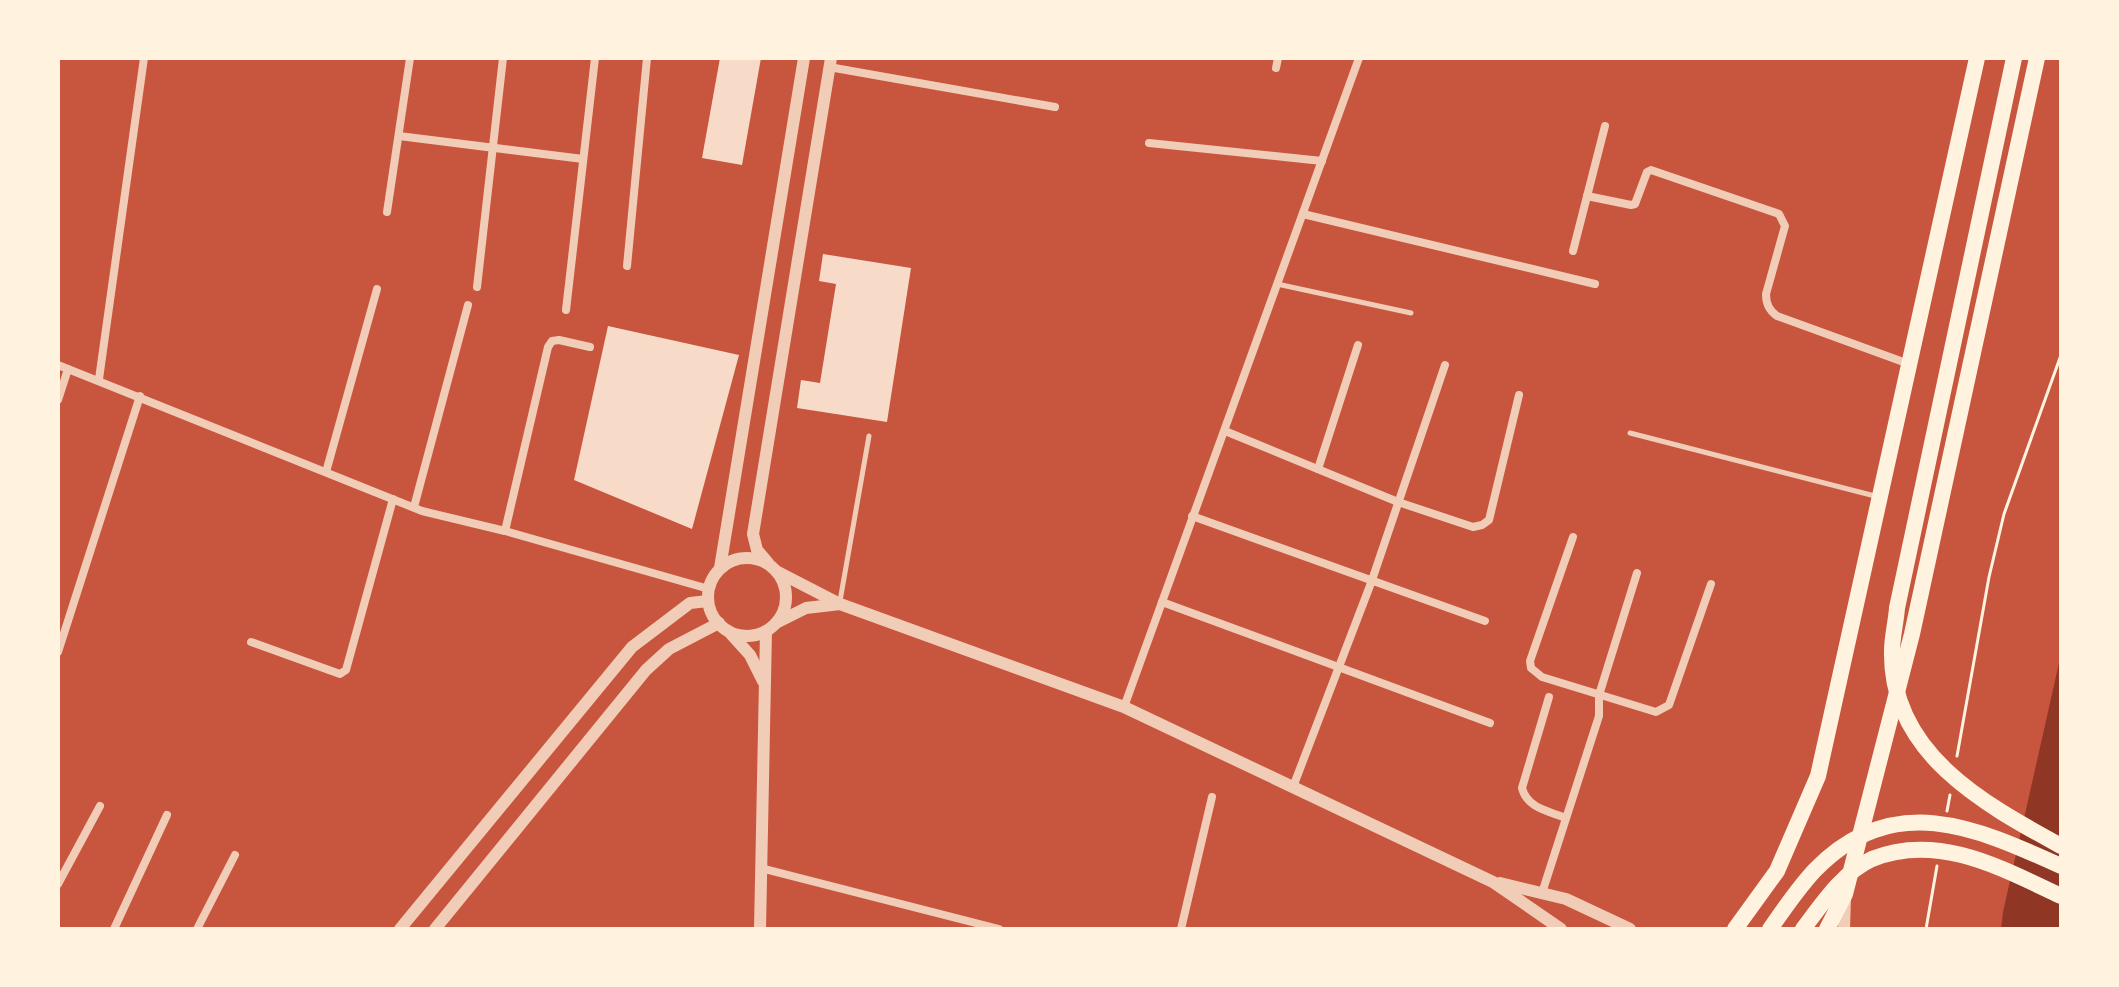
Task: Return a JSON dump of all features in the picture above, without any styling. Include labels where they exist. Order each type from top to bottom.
[{"type":"main road","points":[[1735,929],[1777,871],[1818,776],[1977,58]]},
{"type":"main road","points":[[2014,58],[1897,608],[1892,652],[1898,693],[1912,727],[1934,759],[1968,792],[2061,846]]},
{"type":"main road","points":[[1827,929],[1845,894],[1912,634],[2037,58]]},
{"type":"main road","points":[[1770,929],[1816,870],[1843,847],[1871,831],[1902,824],[1932,822],[1962,827],[1999,838],[2061,866]]},
{"type":"main road","points":[[1803,929],[1835,887],[1870,860],[1897,852],[1931,850],[1962,855],[1991,863],[2061,896]]},
{"type":"street","points":[[99,379],[144,58]]},
{"type":"street","points":[[387,212],[410,58]]},
{"type":"street","points":[[477,287],[503,58]]},
{"type":"street","points":[[566,310],[595,58]]},
{"type":"street","points":[[627,266],[647,58]]},
{"type":"street","points":[[764,684],[750,655],[712,613],[708,595],[713,577],[720,568],[804,58]]},
{"type":"street","points":[[1276,68],[1278,58]]},
{"type":"street","points":[[1124,707],[1359,58]]},
{"type":"street","points":[[760,929],[764,684],[772,626],[784,611],[787,597],[785,584],[757,550],[753,534],[830,62],[1055,107]]},
{"type":"street","points":[[1573,251],[1605,126]]},
{"type":"street","points":[[399,136],[583,159]]},
{"type":"street","points":[[1149,143],[1322,161]]},
{"type":"street","points":[[1587,196],[1635,204],[1647,172],[1651,170],[1779,214],[1785,226],[1766,294],[1766,303],[1772,312],[1909,364]]},
{"type":"street","points":[[1303,214],[1595,284]]},
{"type":"street","points":[[326,472],[377,289]]},
{"type":"street","points":[[414,507],[468,305]]},
{"type":"street","points":[[505,531],[548,347],[552,341],[559,340],[590,347]]},
{"type":"street","points":[[1318,469],[1358,345]]},
{"type":"street","points":[[58,365],[414,507],[505,531],[708,595]]},
{"type":"street","points":[[1293,787],[1371,583],[1445,365]]},
{"type":"street","points":[[58,400],[68,369]]},
{"type":"street","points":[[1225,431],[1398,502],[1473,527],[1489,520],[1519,395]]},
{"type":"street","points":[[58,652],[140,396]]},
{"type":"street","points":[[251,642],[340,674],[346,670],[393,499]]},
{"type":"street","points":[[1192,516],[1371,583],[1485,621]]},
{"type":"street","points":[[1573,537],[1530,661],[1531,668],[1542,677],[1656,712],[1664,710],[1669,705],[1711,584]]},
{"type":"street","points":[[720,568],[743,558],[755,558],[840,604],[1124,707],[1493,882],[1561,929]]},
{"type":"street","points":[[1542,893],[1599,716],[1599,695],[1637,573]]},
{"type":"street","points":[[400,929],[632,647],[690,603],[708,595]]},
{"type":"street","points":[[1162,602],[1490,723]]},
{"type":"street","points":[[435,929],[646,670],[669,649],[724,627],[740,635],[754,635],[806,608],[840,604]]},
{"type":"street","points":[[58,613],[70,616]]},
{"type":"street","points":[[1549,697],[1522,788],[1530,804],[1566,818]]},
{"type":"street","points":[[1181,929],[1212,797]]},
{"type":"street","points":[[58,884],[100,806]]},
{"type":"street","points":[[114,929],[167,815]]},
{"type":"street","points":[[197,929],[235,855]]},
{"type":"street","points":[[761,868],[999,929]]},
{"type":"street","points":[[1493,882],[1566,899],[1630,929]]},
{"type":"street","points":[[1844,929],[1845,894]]},
{"type":"lane","points":[[1277,284],[1411,313]]},
{"type":"lane","points":[[1630,433],[1880,497]]},
{"type":"lane","points":[[840,604],[869,436]]},
{"type":"path","points":[[1956,760],[1989,577],[2004,514],[2061,355]]},
{"type":"path","points":[[1945,820],[1951,790]]},
{"type":"path","points":[[1926,929],[1937,866]]},
{"type":"shaded area","points":[[2061,654],[2061,929],[2001,929],[2003,912]]},
{"type":"building","points":[[720,58],[761,58],[742,165],[702,158]]},
{"type":"building","points":[[823,254],[911,268],[887,422],[797,408],[801,380],[820,383],[836,284],[819,281]]},
{"type":"building","points":[[608,326],[739,355],[692,529],[574,480]]}]
